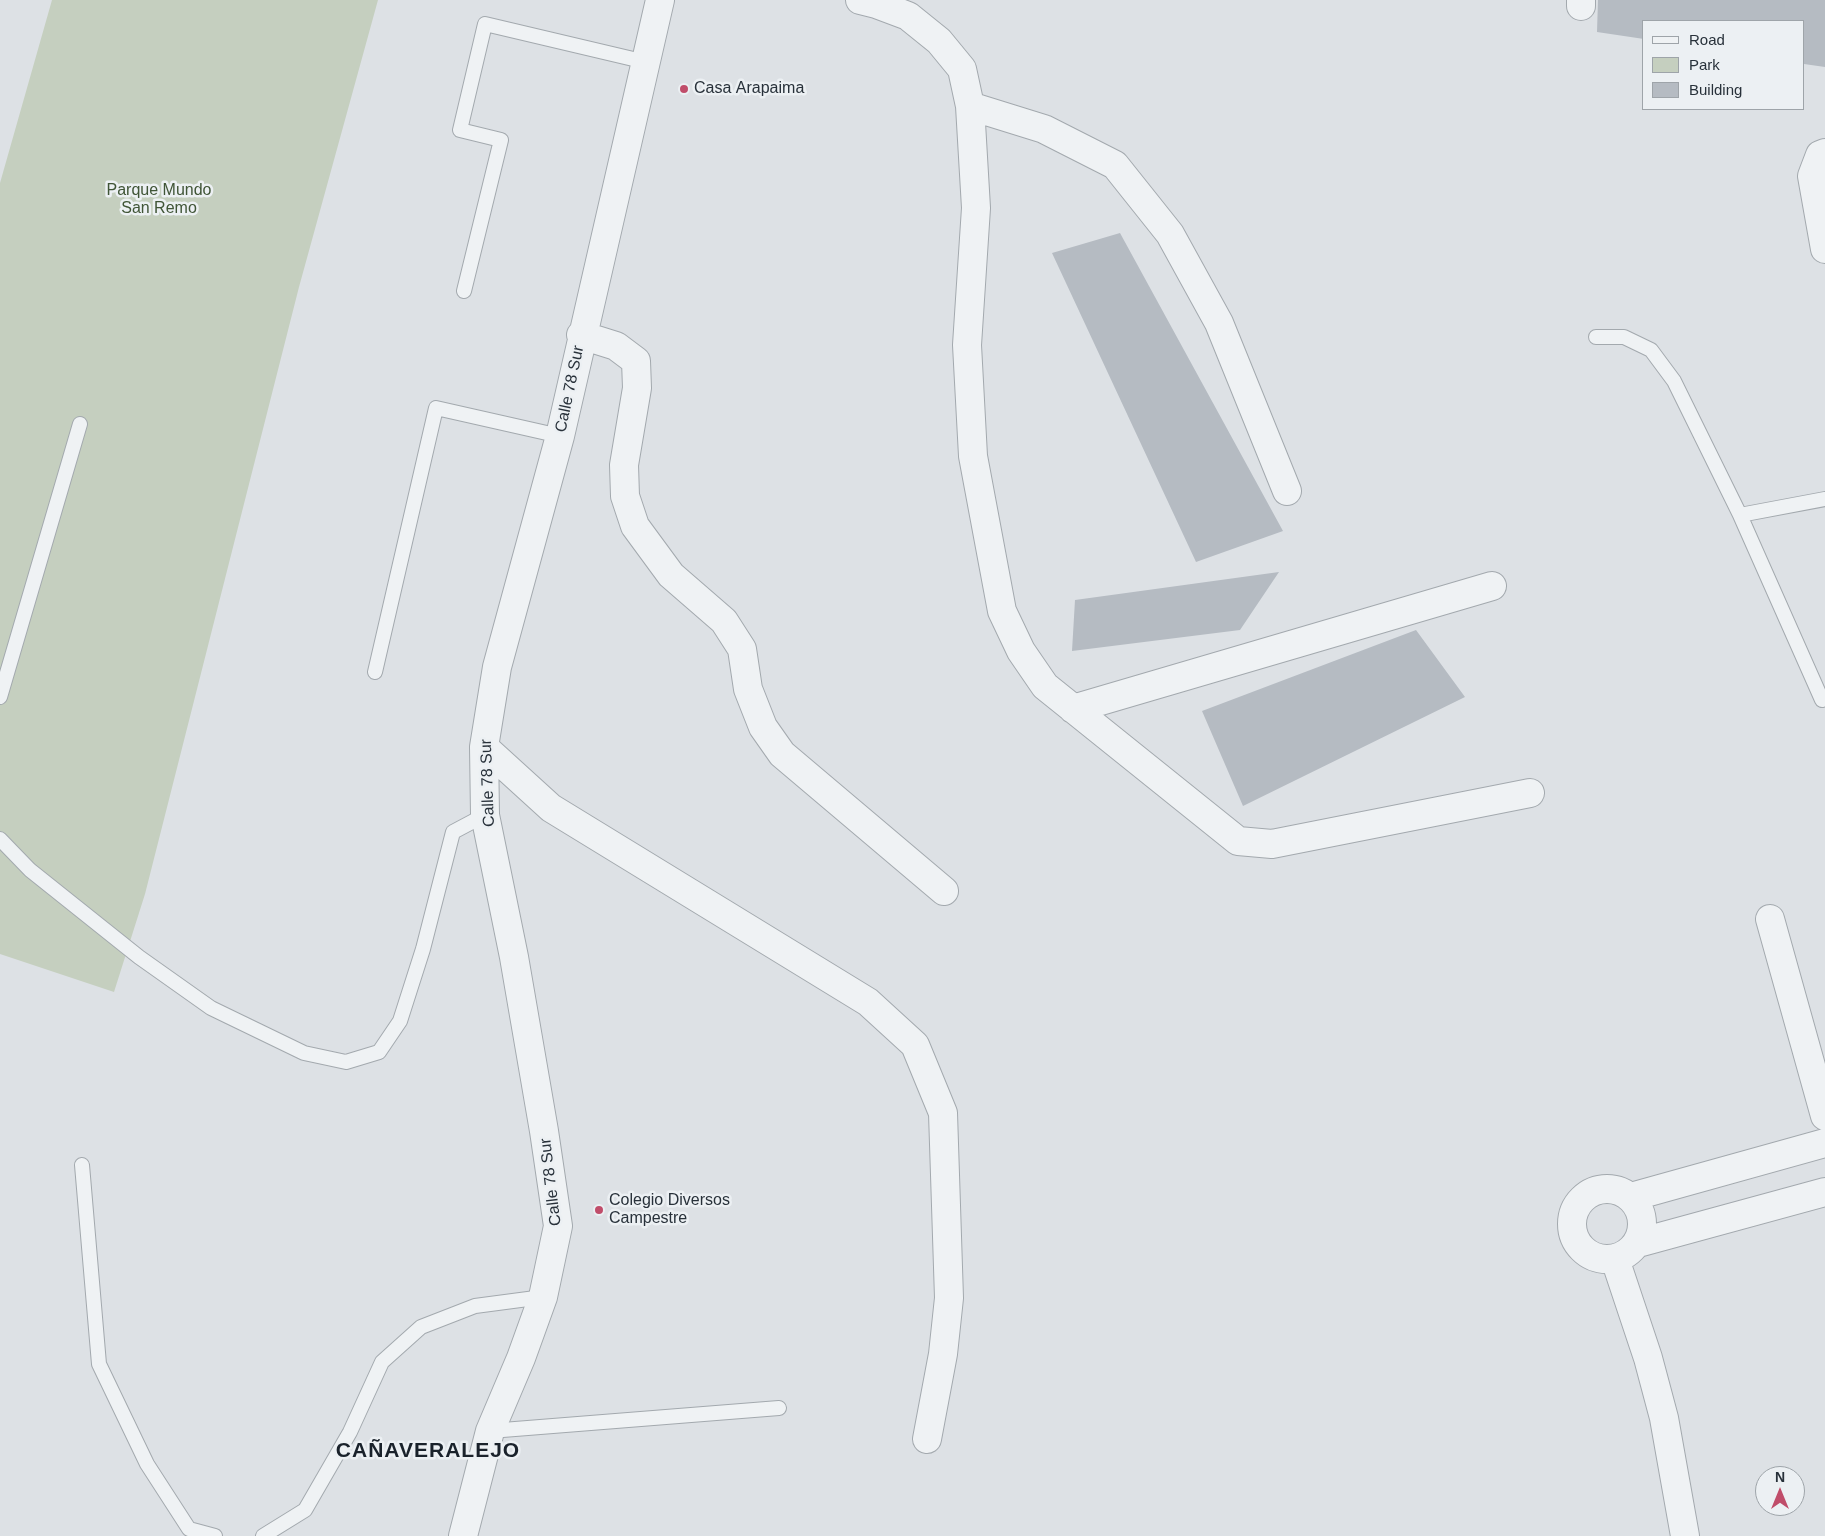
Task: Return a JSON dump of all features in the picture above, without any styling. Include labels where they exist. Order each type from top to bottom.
[{"type":"street","name":"Calle 78 Sur","points":[[463,1536],[490,1431],[521,1358],[543,1297],[558,1226],[544,1131],[514,957],[486,815],[484,748],[497,667],[560,436],[660,0]]},
{"type":"street","points":[[860,0],[908,16],[939,41],[962,69],[970,106],[976,208],[967,345],[973,456],[1002,611],[1021,651],[1045,686],[1238,841],[1272,844],[1530,794]]},
{"type":"street","points":[[970,106],[1044,129],[1116,165],[1170,234],[1219,323],[1287,490]]},
{"type":"street","points":[[1825,153],[1820,155],[1812,176],[1825,250]]},
{"type":"street","points":[[582,335],[616,346],[636,361],[637,388],[624,465],[625,496],[635,526],[671,575],[724,621],[742,649],[748,689],[763,727],[782,754],[944,891]]},
{"type":"street","points":[[1073,709],[1492,586]]},
{"type":"street","points":[[484,748],[551,808],[868,1002],[915,1045],[942,1113],[949,1298],[942,1354],[927,1439]]},
{"type":"street","points":[[1770,919],[1825,1116]]},
{"type":"street","points":[[1631,1197],[1825,1143]]},
{"type":"street","points":[[1615,1189],[1631,1197],[1640,1211],[1643,1227],[1638,1243],[1628,1253],[1615,1258],[1597,1258],[1582,1248],[1572,1233],[1572,1215],[1582,1199],[1597,1190],[1615,1189]]},
{"type":"street","points":[[1638,1243],[1825,1192]]},
{"type":"street","points":[[1615,1258],[1648,1358],[1664,1418],[1685,1536]]},
{"type":"lane","points":[[464,291],[501,140],[460,130],[486,24],[646,62]]},
{"type":"lane","points":[[1596,337],[1624,337],[1651,350],[1674,381],[1740,515],[1822,700]]},
{"type":"lane","points":[[375,672],[436,408],[560,436]]},
{"type":"lane","points":[[0,697],[80,424]]},
{"type":"lane","points":[[1740,515],[1825,499]]},
{"type":"lane","points":[[0,839],[30,870],[139,957],[212,1008],[304,1053],[346,1062],[379,1052],[400,1021],[423,950],[453,832],[486,815]]},
{"type":"lane","points":[[82,1165],[99,1364],[147,1464],[189,1529],[214,1536]]},
{"type":"lane","points":[[263,1536],[305,1510],[350,1432],[382,1362],[422,1327],[475,1306],[543,1297]]},
{"type":"lane","points":[[490,1431],[779,1408]]},
{"type":"green space","name":"Parque Mundo San Remo","points":[[52,0],[378,0],[299,287],[145,894],[114,992],[0,954],[0,183]]},
{"type":"building","points":[[1598,0],[1825,0],[1825,67],[1805,64],[1805,20],[1642,20],[1642,39],[1597,32]]},
{"type":"building","points":[[1120,233],[1283,531],[1196,562],[1052,253]]},
{"type":"building","points":[[1279,572],[1240,630],[1072,651],[1075,600]]},
{"type":"building","points":[[1416,630],[1465,697],[1243,806],[1202,711]]},
{"type":"place","name":"Casa Arapaima","points":[[684,89]]},
{"type":"place","name":"Colegio Diversos Campestre","points":[[599,1210]]},
{"type":"district","name":"CAÑAVERALEJO","points":[[428,1451]]}]
